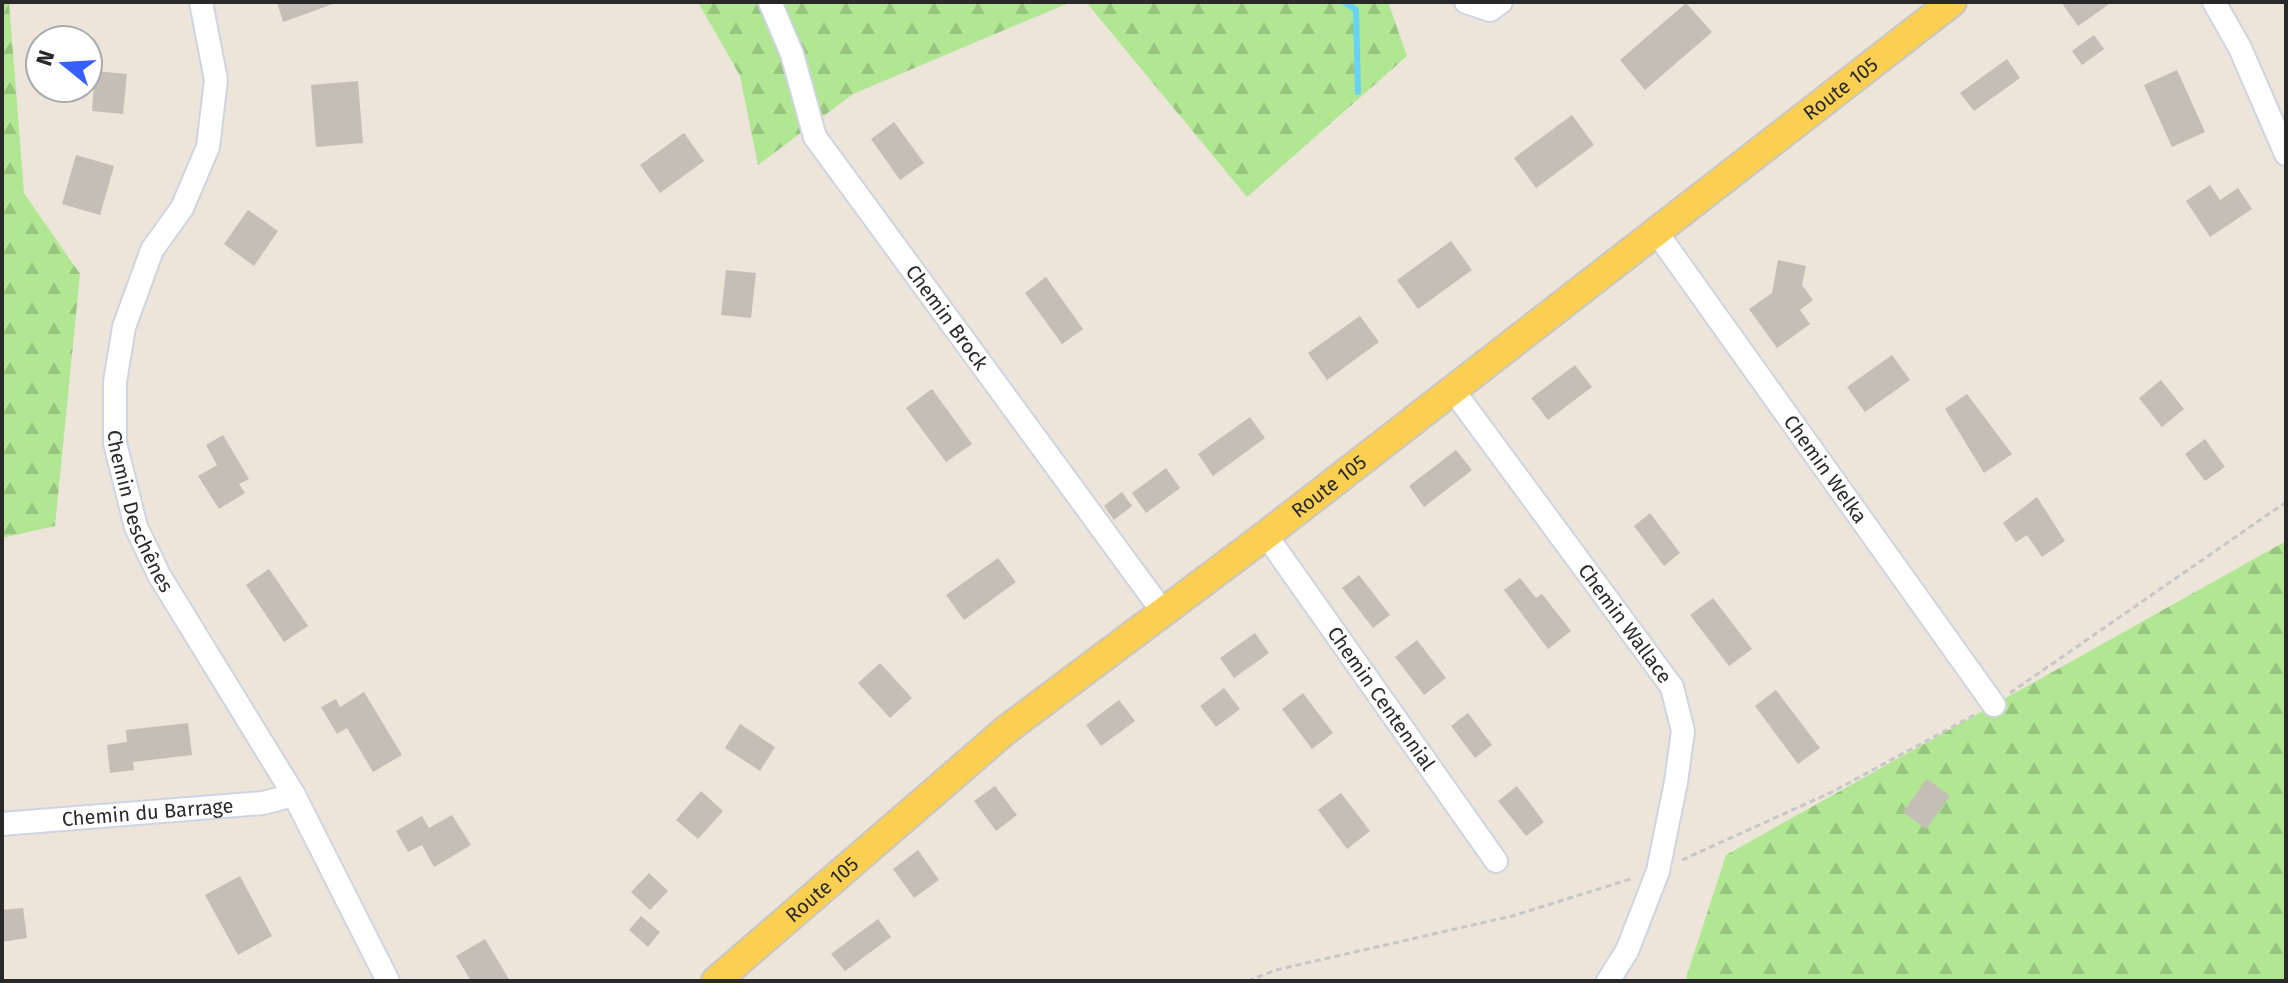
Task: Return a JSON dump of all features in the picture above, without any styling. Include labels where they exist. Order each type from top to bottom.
[{"type":"main road","name":"Route 105","points":[[716,981],[1006,730],[1266,535],[1952,2]]},
{"type":"street","name":"Chemin Deschênes","points":[[201,2],[216,80],[208,147],[182,208],[152,250],[124,327],[115,382],[115,443],[136,527],[159,575],[294,795],[388,981]]},
{"type":"street","name":"Chemin Brock","points":[[770,2],[792,54],[815,137],[1163,612]]},
{"type":"street","points":[[1466,2],[1490,10],[1501,2]]},
{"type":"street","points":[[2214,2],[2240,48],[2286,154]]},
{"type":"street","name":"Chemin Welka","points":[[1657,233],[1994,705]]},
{"type":"street","name":"Chemin Wallace","points":[[1453,390],[1672,687],[1683,731],[1658,871],[1627,951],[1608,981]]},
{"type":"street","name":"Chemin Centennial","points":[[1266,535],[1496,861]]},
{"type":"street","name":"Chemin du Barrage","points":[[2,824],[263,803],[294,795]]},
{"type":"path","points":[[1248,981],[1276,970],[1512,916],[1658,871],[1832,792],[1994,705],[2286,502]]},
{"type":"green space","points":[[2,2],[9,2],[24,193],[80,274],[55,526],[2,538]]},
{"type":"green space","points":[[698,2],[1071,2],[853,94],[758,165],[740,76]]},
{"type":"green space","points":[[1086,2],[1388,2],[1407,56],[1247,197]]},
{"type":"green space","points":[[2286,541],[2286,981],[1685,981],[1726,855]]},
{"type":"building","points":[[277,2],[333,2],[333,4],[283,22]]},
{"type":"building","points":[[2061,2],[2112,2],[2078,26]]},
{"type":"building","points":[[1686,3],[1712,32],[1645,90],[1620,60]]},
{"type":"building","points":[[2094,35],[2104,49],[2082,65],[2072,51]]},
{"type":"building","points":[[2007,59],[2020,78],[1974,111],[1960,93]]},
{"type":"building","points":[[2177,70],[2205,132],[2172,147],[2144,85]]},
{"type":"building","points":[[104,72],[127,74],[123,114],[92,111],[93,104],[104,104]]},
{"type":"building","points":[[358,81],[363,143],[316,147],[311,85]]},
{"type":"building","points":[[1572,115],[1594,145],[1536,188],[1514,158]]},
{"type":"building","points":[[894,122],[924,163],[900,180],[871,139]]},
{"type":"building","points":[[684,133],[704,161],[660,193],[640,165]]},
{"type":"building","points":[[76,155],[114,166],[100,215],[62,204]]},
{"type":"building","points":[[2210,185],[2220,200],[2238,188],[2252,209],[2210,237],[2186,201]]},
{"type":"building","points":[[248,210],[278,231],[254,266],[224,244]]},
{"type":"building","points":[[1451,241],[1472,270],[1418,309],[1397,280]]},
{"type":"building","points":[[1778,260],[1806,266],[1802,285],[1813,300],[1800,310],[1810,324],[1777,348],[1749,309],[1772,293]]},
{"type":"building","points":[[726,270],[756,273],[751,318],[721,315]]},
{"type":"building","points":[[1046,277],[1083,329],[1062,344],[1025,293]]},
{"type":"building","points":[[1360,316],[1379,342],[1327,380],[1308,353]]},
{"type":"building","points":[[1892,355],[1910,380],[1865,412],[1847,387]]},
{"type":"building","points":[[1575,365],[1592,387],[1548,420],[1531,398]]},
{"type":"building","points":[[2161,380],[2184,409],[2162,427],[2139,398]]},
{"type":"building","points":[[932,389],[972,444],[946,462],[906,408]]},
{"type":"building","points":[[1967,394],[2012,454],[1984,473],[1945,409]]},
{"type":"building","points":[[1250,417],[1265,438],[1213,476],[1198,454]]},
{"type":"building","points":[[223,435],[249,479],[239,484],[245,493],[219,509],[198,476],[217,465],[206,445]]},
{"type":"building","points":[[2205,439],[2225,467],[2205,481],[2185,454]]},
{"type":"building","points":[[1456,450],[1472,470],[1424,507],[1409,486]]},
{"type":"building","points":[[1166,468],[1180,488],[1146,513],[1132,493]]},
{"type":"building","points":[[1122,492],[1132,506],[1114,520],[1104,506]]},
{"type":"building","points":[[2037,497],[2065,541],[2042,557],[2027,535],[2016,542],[2003,523]]},
{"type":"building","points":[[1650,513],[1680,553],[1664,566],[1634,526]]},
{"type":"building","points":[[998,558],[1016,582],[964,620],[946,595]]},
{"type":"building","points":[[269,569],[308,626],[284,642],[246,585]]},
{"type":"building","points":[[1359,575],[1390,615],[1373,628],[1342,588]]},
{"type":"building","points":[[1520,578],[1536,598],[1542,594],[1571,631],[1548,649],[1504,590]]},
{"type":"building","points":[[1713,598],[1752,649],[1729,666],[1690,615]]},
{"type":"building","points":[[1255,633],[1269,653],[1234,678],[1220,658]]},
{"type":"building","points":[[1417,640],[1446,678],[1424,695],[1395,657]]},
{"type":"building","points":[[880,663],[912,698],[890,718],[858,683]]},
{"type":"building","points":[[1224,688],[1240,709],[1216,727],[1200,706]]},
{"type":"building","points":[[1776,690],[1820,748],[1798,764],[1755,706]]},
{"type":"building","points":[[364,692],[402,755],[373,772],[347,728],[337,734],[321,707],[336,699],[340,707]]},
{"type":"building","points":[[1303,693],[1333,733],[1312,749],[1282,709]]},
{"type":"building","points":[[1119,700],[1135,721],[1101,746],[1086,725]]},
{"type":"building","points":[[1468,713],[1492,745],[1475,758],[1451,726]]},
{"type":"building","points":[[188,723],[192,755],[133,762],[134,770],[110,773],[107,745],[127,742],[126,730]]},
{"type":"building","points":[[740,724],[775,747],[760,771],[725,748]]},
{"type":"building","points":[[1927,779],[1950,796],[1926,829],[1903,812]]},
{"type":"building","points":[[995,786],[1017,815],[996,831],[974,801]]},
{"type":"building","points":[[1517,786],[1544,822],[1526,836],[1498,801]]},
{"type":"building","points":[[701,791],[723,811],[698,839],[676,820]]},
{"type":"building","points":[[1341,793],[1370,831],[1347,849],[1318,810]]},
{"type":"building","points":[[452,815],[471,845],[434,867],[422,845],[408,852],[396,831],[422,816],[429,828]]},
{"type":"building","points":[[918,850],[939,880],[914,898],[893,869]]},
{"type":"building","points":[[649,873],[668,891],[650,910],[631,892]]},
{"type":"building","points":[[240,876],[272,936],[238,955],[205,895]]},
{"type":"building","points":[[23,908],[27,938],[2,942],[2,910]]},
{"type":"building","points":[[641,916],[660,932],[648,947],[629,930]]},
{"type":"building","points":[[878,919],[891,937],[845,971],[831,954]]},
{"type":"building","points":[[485,939],[510,981],[471,981],[456,956]]},
{"type":"waterway","points":[[1344,2],[1356,10],[1358,92]]}]
